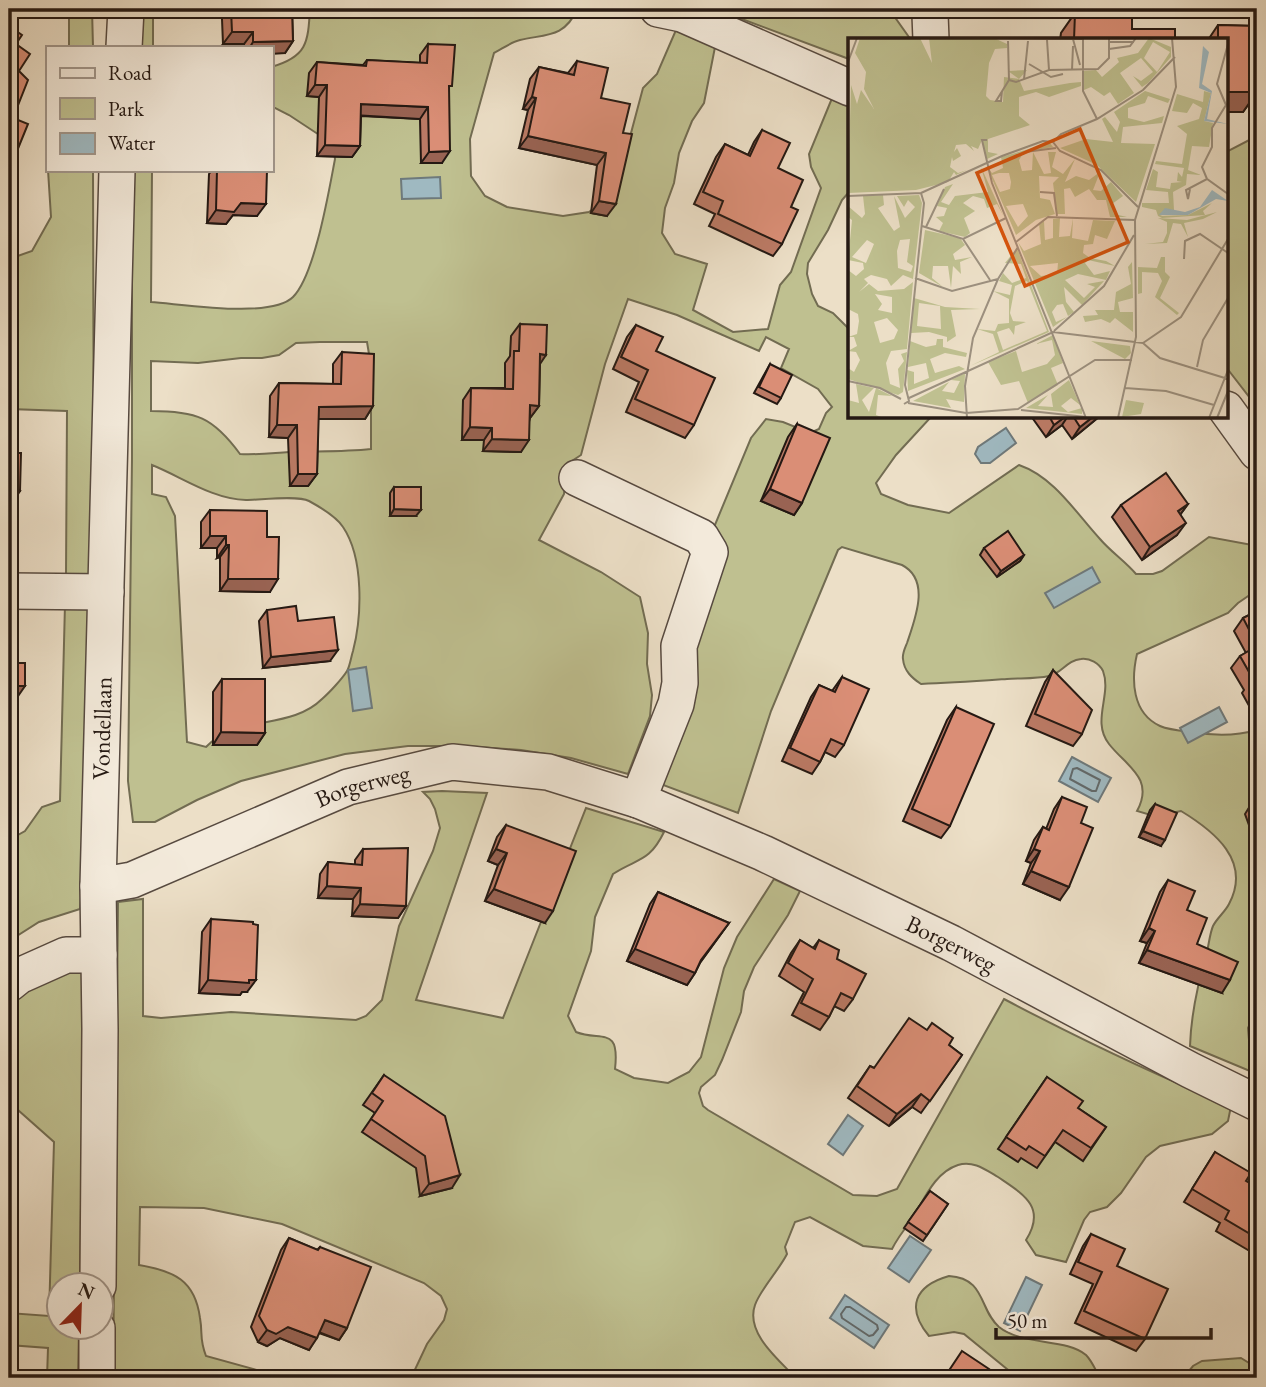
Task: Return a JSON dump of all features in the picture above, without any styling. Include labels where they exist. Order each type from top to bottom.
[{"type":"street","points":[[124,46],[126,9]]},
{"type":"street","points":[[657,9],[682,14],[848,88]]},
{"type":"street","name":"Vondellaan","points":[[98,1272],[98,886],[117,172]]},
{"type":"street","points":[[1228,412],[1257,452]]},
{"type":"street","points":[[577,478],[701,537],[710,552],[679,646],[680,683],[676,704],[638,800]]},
{"type":"street","points":[[9,591],[106,592]]},
{"type":"street","name":"Borgerweg","points":[[98,886],[132,880],[348,787],[452,762],[548,772],[638,800],[763,853],[951,943],[1257,1103]]},
{"type":"street","points":[[9,984],[19,976],[66,955],[99,955]]},
{"type":"street","points":[[97,1342],[97,1378]]},
{"type":"green space","points":[[69,9],[92,9],[93,46],[69,46]]},
{"type":"green space","points":[[133,9],[153,9],[153,46],[133,46]]},
{"type":"green space","points":[[310,9],[577,9],[567,25],[560,30],[517,41],[494,53],[470,139],[471,176],[485,196],[507,207],[563,216],[589,212],[608,198],[619,178],[643,88],[657,74],[679,23],[717,37],[704,103],[692,121],[679,153],[674,183],[665,208],[662,233],[675,254],[707,264],[693,310],[733,332],[768,329],[780,285],[791,272],[821,188],[811,167],[809,154],[835,91],[848,98],[848,193],[808,263],[807,274],[818,306],[833,313],[848,328],[848,418],[930,418],[896,455],[876,483],[881,494],[908,505],[949,513],[1019,465],[1054,487],[1104,544],[1136,574],[1162,571],[1209,537],[1252,545],[1257,543],[1257,590],[1228,613],[1137,654],[1134,685],[1144,713],[1160,726],[1217,735],[1257,730],[1257,1010],[1248,1028],[1249,1040],[1257,1043],[1257,1074],[1190,1046],[1196,998],[1211,932],[1229,904],[1235,888],[1233,861],[1217,838],[1181,811],[1154,816],[1137,811],[1142,800],[1141,781],[1104,735],[1102,717],[1105,680],[1101,668],[1091,660],[1081,659],[1053,675],[1044,677],[921,684],[909,674],[903,659],[917,612],[918,590],[911,572],[902,565],[842,547],[838,550],[771,711],[738,813],[647,779],[712,532],[751,438],[766,419],[783,422],[810,433],[819,429],[826,413],[832,407],[818,389],[781,368],[789,349],[766,337],[759,351],[677,315],[628,299],[605,364],[581,455],[572,461],[566,471],[564,494],[539,540],[601,572],[640,597],[648,633],[647,664],[652,695],[650,716],[628,774],[571,758],[521,750],[408,746],[345,754],[241,781],[155,822],[133,822],[128,781],[132,172],[152,172],[151,302],[247,309],[282,304],[293,297],[308,271],[314,252],[335,159],[333,144],[273,107],[273,66],[299,53],[306,40]],"holes":[[[367,342],[371,366],[371,449],[240,454],[221,432],[202,419],[180,413],[151,411],[151,361],[198,363],[262,358],[279,355],[296,343]],[[152,465],[209,492],[246,500],[304,499],[328,512],[343,527],[350,540],[358,571],[359,605],[350,664],[339,682],[322,699],[295,715],[232,730],[206,747],[187,742],[175,516],[166,497],[152,494]]]},
{"type":"green space","points":[[715,9],[889,9],[910,38],[848,38],[848,59]]},
{"type":"green space","points":[[1257,136],[1257,407],[1228,370],[1228,151]]},
{"type":"green space","points":[[48,172],[93,172],[94,565],[92,573],[87,575],[66,575],[67,411],[9,409],[9,259],[32,251],[51,217]]},
{"type":"green space","points":[[65,604],[92,605],[91,777],[80,909],[39,922],[9,941],[9,840],[25,831],[42,807],[60,801]]},
{"type":"green space","points":[[423,792],[487,793],[416,1000],[503,1018],[586,808],[664,832],[648,855],[613,874],[595,917],[591,951],[568,1016],[576,1032],[611,1041],[615,1046],[615,1069],[634,1078],[668,1083],[689,1072],[701,1057],[724,968],[737,937],[774,879],[800,891],[788,915],[754,967],[744,991],[741,1012],[722,1060],[715,1075],[701,1087],[699,1093],[703,1106],[708,1110],[853,1195],[877,1196],[897,1189],[1004,999],[1116,1055],[1231,1106],[1228,1121],[1212,1134],[1160,1146],[1146,1157],[1121,1193],[1107,1207],[1090,1212],[1066,1262],[1036,1255],[1026,1240],[1034,1219],[1029,1202],[998,1177],[979,1166],[969,1164],[949,1169],[935,1182],[892,1249],[863,1246],[810,1217],[795,1222],[785,1247],[787,1254],[757,1299],[753,1315],[759,1336],[765,1345],[796,1378],[411,1378],[427,1344],[444,1320],[447,1309],[441,1296],[424,1283],[282,1224],[204,1208],[140,1207],[139,1265],[163,1270],[188,1286],[197,1305],[206,1356],[286,1378],[113,1378],[113,1342],[116,1342],[114,1272],[118,902],[143,899],[143,1016],[161,1018],[231,1012],[356,1020],[366,1016],[382,1000],[399,926],[433,851],[440,828],[435,809]]},
{"type":"green space","points":[[84,965],[80,1272],[50,1272],[54,1142],[9,1102],[9,976]]},
{"type":"green space","points":[[949,1276],[970,1282],[999,1327],[1020,1337],[1078,1350],[1088,1357],[1100,1378],[1018,1378],[964,1334],[954,1332],[929,1336],[918,1316],[917,1299],[928,1286]]},
{"type":"green space","points":[[9,1313],[46,1316],[46,1342],[79,1342],[78,1378],[47,1378],[48,1348],[9,1345]]},
{"type":"green space","points":[[1241,1358],[1257,1368],[1247,1378],[1183,1378],[1193,1366],[1202,1361]]},
{"type":"water","points":[[440,177],[441,198],[402,199],[401,179]]},
{"type":"water","points":[[1006,428],[1016,443],[990,463],[981,463],[975,454],[978,447]]},
{"type":"water","points":[[1092,567],[1100,582],[1054,608],[1045,593]]},
{"type":"water","points":[[366,667],[372,708],[353,711],[348,670]]},
{"type":"water","points":[[1219,707],[1227,722],[1188,743],[1180,728]]},
{"type":"water","points":[[1072,757],[1111,778],[1098,802],[1059,781]]},
{"type":"water","points":[[848,1115],[863,1126],[843,1155],[828,1144]]},
{"type":"water","points":[[910,1236],[931,1250],[909,1282],[888,1268]]},
{"type":"water","points":[[1026,1277],[1042,1285],[1020,1331],[1004,1323]]},
{"type":"water","points":[[845,1295],[889,1325],[874,1348],[830,1318]]},
{"type":"building","points":[[231,9],[292,9],[293,41],[253,42],[253,32],[232,32]]},
{"type":"building","points":[[1075,13],[1132,14],[1132,29],[1175,29],[1175,38],[1074,38]]},
{"type":"building","points":[[1218,25],[1257,26],[1257,92],[1228,92],[1228,38],[1218,38]]},
{"type":"building","points":[[9,26],[22,35],[16,44],[30,54],[19,71],[28,80],[13,118],[28,124],[17,151],[9,147]]},
{"type":"building","points":[[428,44],[455,45],[452,86],[449,86],[450,151],[429,152],[428,107],[361,104],[360,146],[325,145],[327,85],[315,85],[317,62],[366,66],[367,60],[427,63]]},
{"type":"building","points":[[577,61],[608,68],[601,98],[630,104],[623,133],[632,134],[616,204],[599,201],[606,153],[528,136],[536,98],[532,97],[539,67],[574,75]]},
{"type":"building","points":[[762,130],[790,143],[778,168],[803,180],[791,207],[798,210],[782,244],[718,214],[723,201],[703,192],[725,144],[750,156]]},
{"type":"building","points":[[217,172],[267,172],[266,204],[241,203],[234,212],[216,210]]},
{"type":"building","points":[[520,324],[547,325],[546,355],[540,354],[539,406],[530,405],[529,440],[492,439],[492,428],[470,427],[471,388],[513,389],[514,351],[519,351]]},
{"type":"building","points":[[636,325],[663,337],[656,351],[715,378],[694,425],[635,399],[648,370],[621,357]]},
{"type":"building","points":[[342,352],[374,354],[373,406],[319,407],[317,474],[298,474],[297,425],[277,425],[279,383],[341,384]]},
{"type":"building","points":[[770,364],[792,375],[781,398],[759,387]]},
{"type":"building","points":[[1050,418],[1063,418],[1054,425]]},
{"type":"building","points":[[1074,418],[1091,418],[1080,427]]},
{"type":"building","points":[[797,424],[830,438],[802,503],[770,489]]},
{"type":"building","points":[[9,453],[21,453],[20,491],[9,490]]},
{"type":"building","points":[[1166,473],[1188,504],[1178,511],[1186,523],[1150,547],[1121,505]]},
{"type":"building","points":[[394,487],[421,487],[421,510],[394,509]]},
{"type":"building","points":[[210,510],[267,511],[267,537],[279,537],[278,579],[228,579],[229,545],[226,545],[226,536],[210,536]]},
{"type":"building","points":[[1008,531],[1024,555],[1001,571],[984,548]]},
{"type":"building","points":[[296,606],[298,621],[334,617],[338,650],[271,657],[267,610]]},
{"type":"building","points":[[1257,611],[1257,645],[1243,618]]},
{"type":"building","points":[[9,645],[15,645],[15,663],[25,663],[25,686],[15,686],[15,699],[9,699]]},
{"type":"building","points":[[1257,646],[1257,693],[1250,681],[1253,679],[1240,656]]},
{"type":"building","points":[[1053,670],[1092,710],[1082,734],[1035,714]]},
{"type":"building","points":[[842,677],[869,689],[844,745],[831,739],[820,762],[790,748],[819,685],[835,692]]},
{"type":"building","points":[[222,679],[265,679],[265,733],[221,732]]},
{"type":"building","points":[[956,707],[994,724],[950,826],[912,809]]},
{"type":"building","points":[[1062,797],[1087,807],[1081,823],[1093,828],[1069,887],[1031,871],[1040,851],[1034,849],[1043,827],[1049,830]]},
{"type":"building","points":[[1155,804],[1177,813],[1165,840],[1143,831]]},
{"type":"building","points":[[506,825],[576,851],[553,911],[494,889],[507,853],[496,849]]},
{"type":"building","points":[[408,848],[406,906],[360,904],[361,888],[327,886],[328,862],[362,865],[363,849]]},
{"type":"building","points":[[1168,880],[1195,891],[1187,910],[1207,918],[1197,944],[1238,962],[1230,980],[1147,950],[1155,931],[1149,928]]},
{"type":"building","points":[[658,892],[729,923],[701,960],[695,973],[635,949]]},
{"type":"building","points":[[211,919],[253,922],[258,925],[256,980],[249,980],[249,983],[208,980]]},
{"type":"building","points":[[800,940],[815,949],[819,940],[839,950],[837,959],[866,974],[853,999],[841,993],[829,1017],[801,1003],[813,979],[788,963]]},
{"type":"building","points":[[909,1018],[927,1030],[932,1023],[953,1038],[949,1045],[962,1055],[930,1101],[921,1094],[897,1114],[857,1086],[870,1066],[874,1068]]},
{"type":"building","points":[[384,1075],[445,1116],[460,1175],[429,1184],[425,1156],[371,1119],[383,1101],[372,1093]]},
{"type":"building","points":[[1047,1077],[1083,1101],[1078,1108],[1106,1127],[1091,1148],[1063,1130],[1045,1156],[1029,1146],[1026,1150],[1006,1137]]},
{"type":"building","points":[[1215,1152],[1251,1173],[1246,1181],[1257,1187],[1257,1238],[1225,1219],[1229,1211],[1192,1189]]},
{"type":"building","points":[[930,1191],[948,1204],[927,1235],[908,1222]]},
{"type":"building","points":[[1091,1234],[1125,1249],[1117,1266],[1168,1289],[1145,1339],[1084,1311],[1102,1272],[1078,1262]]},
{"type":"building","points":[[289,1238],[371,1267],[347,1328],[325,1320],[317,1338],[288,1327],[276,1334],[267,1330],[259,1316]]},
{"type":"building","points":[[962,1351],[989,1369],[983,1378],[944,1378]]}]
